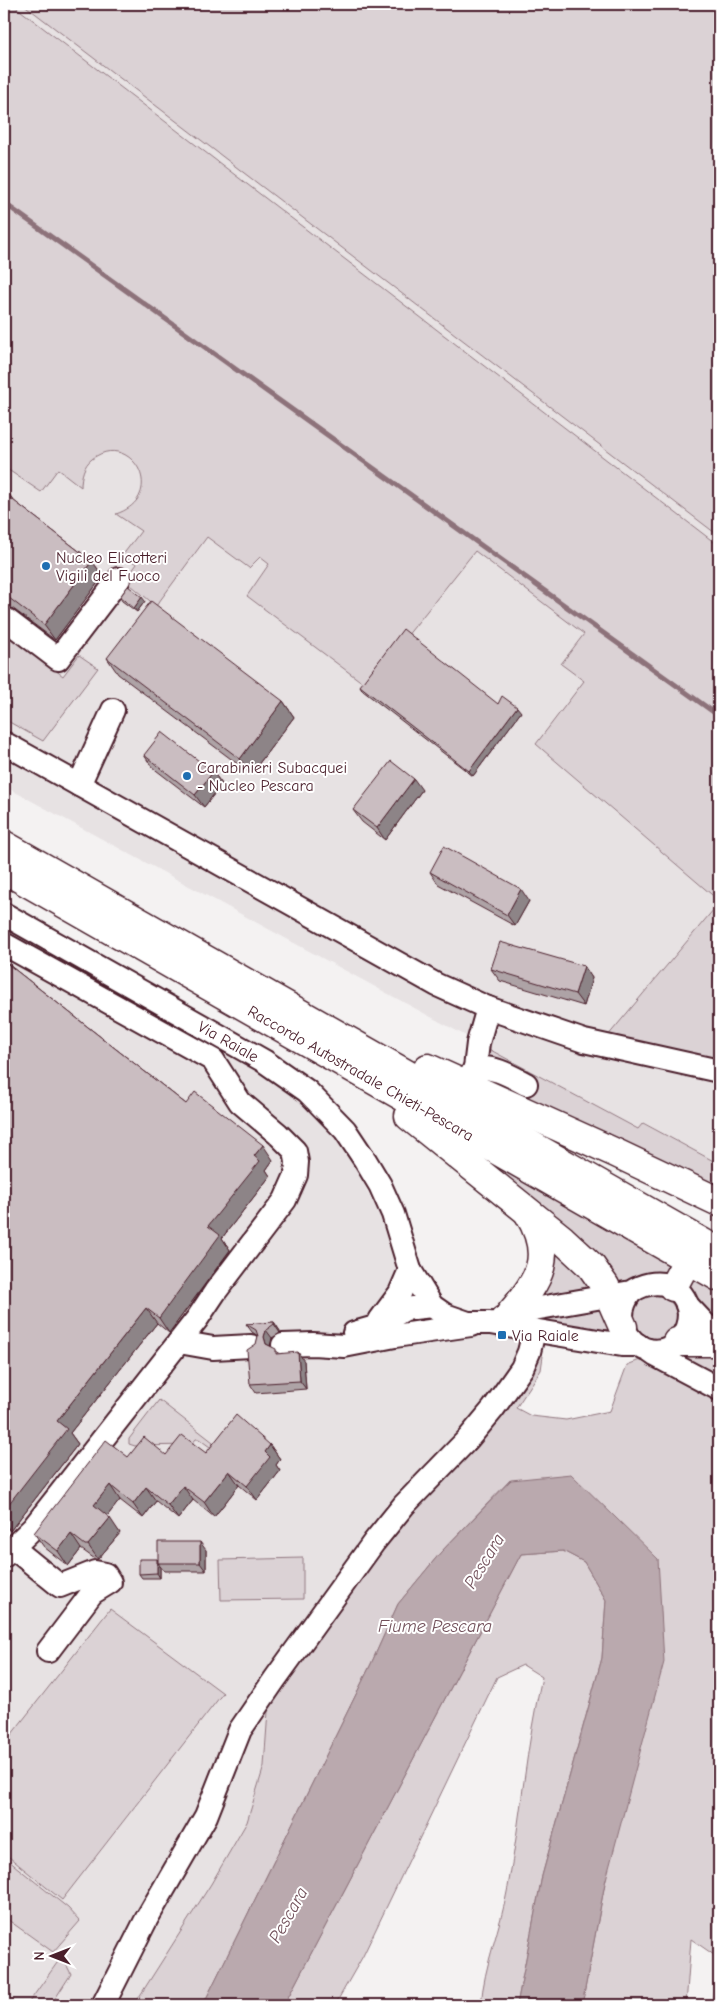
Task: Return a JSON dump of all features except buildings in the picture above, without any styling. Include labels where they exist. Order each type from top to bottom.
[{"type":"highway","name":"Raccordo Autostradale Chieti-Pescara","points":[[4,845],[719,1252]]},
{"type":"highway","name":"Raccordo Autostradale Chieti-Pescara","points":[[4,869],[719,1277]]},
{"type":"highway","points":[[269,996],[305,1003],[412,1061],[470,1076],[616,1152],[719,1202],[705,1226]]},
{"type":"highway","points":[[391,1090],[404,1112],[562,1239],[620,1294],[636,1341]]},
{"type":"highway","points":[[501,1318],[532,1288],[542,1264],[543,1252],[540,1237],[529,1213]]},
{"type":"highway","points":[[676,1342],[719,1341]]},
{"type":"street","points":[[4,618],[58,659],[119,579]]},
{"type":"street","points":[[79,785],[113,710]]},
{"type":"street","points":[[4,743],[437,985],[488,1008],[584,1041],[719,1071]]},
{"type":"street","name":"Via Raiale","points":[[4,914],[264,1061],[307,1091],[345,1130],[365,1160],[380,1185],[393,1214],[410,1270],[432,1306],[445,1315],[459,1321],[501,1318],[620,1294]]},
{"type":"street","points":[[4,944],[213,1060],[240,1102],[295,1151],[297,1162],[296,1175],[285,1200],[180,1342],[33,1528],[7,1550],[60,1586],[95,1572],[105,1574],[110,1582],[92,1593],[48,1651]]},
{"type":"street","points":[[470,1076],[488,1008]]},
{"type":"street","points":[[470,1076],[485,1067],[503,1072],[526,1084]]},
{"type":"street","points":[[375,1327],[400,1293],[410,1270]]},
{"type":"street","points":[[620,1294],[651,1283],[662,1283],[680,1288],[719,1341]]},
{"type":"street","points":[[636,1341],[658,1350],[668,1348],[683,1335],[688,1326],[689,1316],[680,1288]]},
{"type":"street","points":[[395,1336],[419,1322],[432,1306]]},
{"type":"street","points":[[313,1344],[375,1327],[405,1309],[432,1306]]},
{"type":"street","points":[[283,1345],[344,1346],[501,1318]]},
{"type":"street","name":"Via Raiale","points":[[501,1318],[534,1331],[622,1345],[636,1341],[655,1355],[719,1389]]},
{"type":"street","points":[[104,2005],[147,1918],[206,1816],[240,1730],[275,1679],[404,1504],[468,1439],[493,1409],[522,1368],[529,1352],[534,1331]]},
{"type":"street","points":[[180,1342],[213,1348],[251,1346]]},
{"type":"shaded area","points":[[4,4],[719,4],[719,1164],[644,1123],[638,1129],[4,786]]},
{"type":"shaded area","points":[[4,4],[12,4],[719,546],[719,854],[715,859],[719,863],[718,900],[536,744],[584,681],[561,664],[584,634],[475,551],[367,686],[247,596],[269,564],[260,557],[249,568],[207,537],[156,606],[125,580],[137,564],[122,556],[141,531],[116,514],[132,505],[140,494],[142,481],[138,468],[131,458],[119,452],[106,452],[92,459],[84,471],[81,487],[58,469],[41,492],[4,467]]},
{"type":"shaded area","points":[[23,4],[719,4],[719,536]]},
{"type":"shaded area","points":[[4,632],[63,676],[79,655],[98,668],[43,741],[4,719]]},
{"type":"shaded area","points":[[719,903],[719,1072],[602,1043]]},
{"type":"shaded area","points":[[4,928],[282,1086],[317,1114],[354,1165],[388,1232],[397,1269],[410,1301],[514,1340],[522,1356],[268,1711],[264,1766],[247,1822],[211,1884],[134,2005],[51,2005],[71,1974],[62,1956],[27,2005],[4,2005]]},
{"type":"shaded area","points":[[485,1047],[638,1129],[643,1123],[719,1164],[719,1190],[484,1085]]},
{"type":"shaded area","points":[[480,1157],[668,1264],[665,1273],[614,1285]]},
{"type":"shaded area","points":[[546,1232],[600,1290],[528,1305]]},
{"type":"shaded area","points":[[691,1277],[719,1294],[719,1328],[694,1298],[690,1284]]},
{"type":"shaded area","points":[[649,1295],[662,1297],[671,1302],[675,1310],[674,1328],[668,1336],[660,1340],[649,1340],[636,1332],[633,1310],[642,1298]]},
{"type":"shaded area","points":[[604,1307],[618,1338],[517,1320]]},
{"type":"shaded area","points":[[719,1351],[719,1382],[665,1356]]},
{"type":"shaded area","points":[[537,1354],[543,1356],[541,1370],[516,1408],[531,1416],[566,1420],[610,1411],[627,1365],[640,1360],[719,1398],[719,2005],[712,2005],[717,1957],[691,1939],[686,2005],[582,2005],[605,1883],[658,1559],[510,1480],[441,1552],[398,1604],[371,1664],[203,2005],[134,2005],[211,1884],[247,1822],[264,1766],[268,1711],[305,1646]]},
{"type":"shaded area","points":[[159,1400],[213,1442],[212,1446],[210,1447],[199,1439],[196,1439],[191,1445],[135,1446],[129,1444],[129,1439]]},
{"type":"shaded area","points":[[563,1551],[584,1562],[606,1600],[602,1658],[542,1876],[517,2005],[481,2005],[489,1961],[508,1887],[536,1703],[542,1677],[523,1665],[497,1677],[363,1956],[335,2005],[284,2005],[521,1554]]},
{"type":"shaded area","points":[[303,1558],[303,1599],[221,1600],[220,1560]]},
{"type":"shaded area","points":[[110,1609],[223,1693],[62,1900],[4,1853],[4,1744]]},
{"type":"shaded area","points":[[4,1857],[68,1908],[80,1921],[53,1952],[4,1917]]},
{"type":"shaded area","points":[[62,1956],[71,1974],[51,2005],[27,2005]]},
{"type":"water","name":"Fiume Pescara","points":[[571,1474],[658,1559],[664,1662],[605,1883],[582,2005],[517,2005],[542,1876],[602,1658],[606,1600],[584,1562],[563,1551],[521,1554],[284,2005],[203,2005],[371,1664],[398,1604],[441,1552],[511,1480]]},
{"type":"waterway","points":[[4,203],[719,716]]},
{"type":"place","name":"Nucleo Elicotteri Vigili del Fuoco","points":[[46,566]]},
{"type":"place","name":"Carabinieri Subacquei - Nucleo Pescara","points":[[187,776]]},
{"type":"place","name":"Via Raiale","points":[[502,1335]]},
{"type":"water label","name":"Pescara","points":[[484,1561]]},
{"type":"water label","name":"Pescara","points":[[288,1915]]}]
